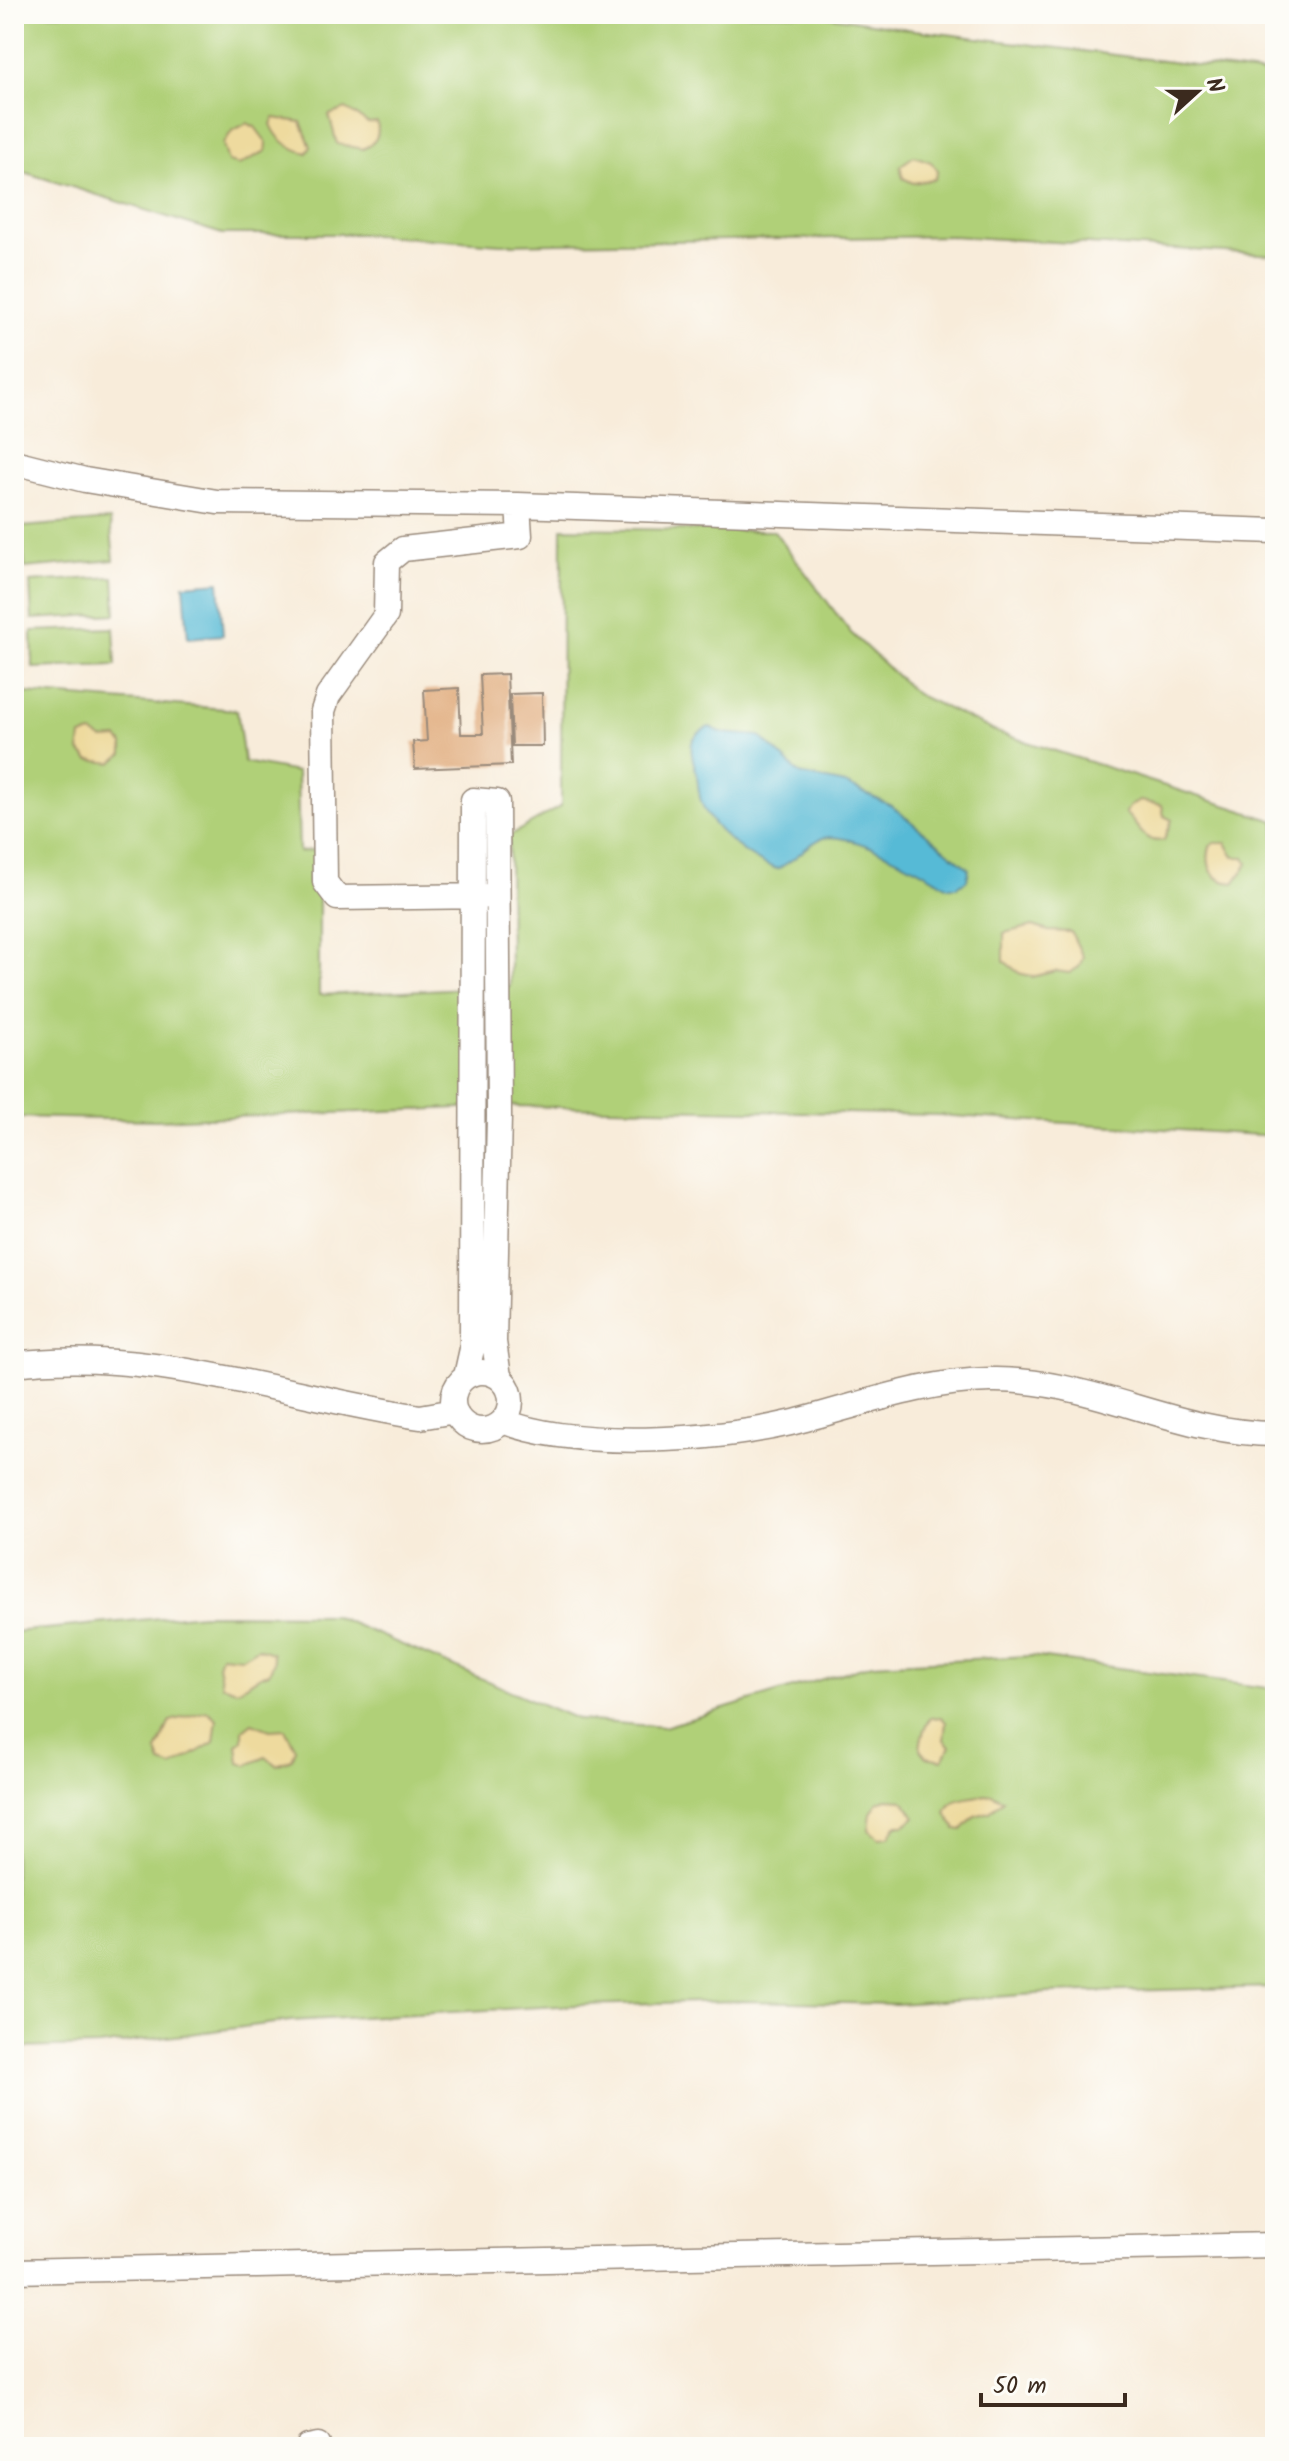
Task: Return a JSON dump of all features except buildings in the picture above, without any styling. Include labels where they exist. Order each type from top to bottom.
[{"type":"street","points":[[14,462],[85,480],[217,502],[518,505],[1275,531]]},
{"type":"street","points":[[498,896],[337,898],[325,882],[323,711],[328,696],[386,615],[387,562],[403,549],[520,536],[518,505]]},
{"type":"street","points":[[503,1421],[511,1398],[499,1377],[494,1342],[499,1116],[497,802],[473,800],[472,1349],[466,1376],[455,1388],[455,1411],[464,1425],[480,1430],[503,1421],[534,1431],[580,1436],[715,1434],[787,1423],[915,1387],[993,1380],[1078,1391],[1215,1429],[1275,1434]]},
{"type":"street","points":[[473,1116],[499,1116]]},
{"type":"street","points":[[14,1364],[59,1360],[135,1362],[190,1369],[420,1417],[455,1411]]},
{"type":"street","points":[[466,1376],[486,1372],[499,1377]]},
{"type":"street","points":[[14,2271],[1275,2245]]},
{"type":"green space","points":[[14,14],[815,14],[914,30],[1275,75],[1275,255],[951,236],[501,244],[361,234],[222,234],[14,169]]},
{"type":"green space","points":[[110,520],[114,560],[25,568],[22,527]]},
{"type":"green space","points":[[562,528],[774,531],[851,633],[916,694],[999,733],[1275,821],[1275,1136],[937,1115],[512,1106],[155,1120],[14,1117],[14,692],[237,710],[244,762],[297,772],[299,852],[319,849],[319,995],[510,986],[509,836],[561,806]]},
{"type":"green space","points":[[114,577],[116,614],[32,619],[30,582]]},
{"type":"green space","points":[[114,628],[116,665],[33,668],[32,631]]},
{"type":"green space","points":[[202,1614],[332,1615],[579,1720],[664,1727],[872,1664],[1030,1656],[1275,1689],[1275,1987],[1049,1993],[897,2004],[740,2001],[578,2005],[290,2021],[99,2046],[14,2048],[14,1632]]},
{"type":"sand","points":[[346,109],[368,123],[377,122],[376,138],[363,149],[337,144],[329,115]]},
{"type":"sand","points":[[274,118],[301,122],[311,147],[307,153],[281,139],[271,124]]},
{"type":"sand","points":[[247,123],[255,127],[267,143],[266,151],[239,165],[228,162],[223,144],[232,131]]},
{"type":"sand","points":[[914,156],[931,162],[938,171],[935,179],[913,183],[903,178],[900,166]]},
{"type":"sand","points":[[92,733],[102,739],[118,738],[123,744],[123,754],[112,763],[89,760],[79,751],[81,736]]},
{"type":"sand","points":[[1140,801],[1162,805],[1164,816],[1172,820],[1164,840],[1146,837],[1125,813]]},
{"type":"sand","points":[[1226,843],[1234,857],[1244,857],[1248,864],[1234,883],[1220,880],[1212,872],[1209,853],[1210,846]]},
{"type":"sand","points":[[1033,926],[1048,931],[1071,932],[1083,957],[1079,967],[1069,973],[1056,971],[1032,977],[1019,973],[1004,961],[1004,933]]},
{"type":"sand","points":[[257,1648],[272,1653],[274,1662],[269,1673],[236,1690],[222,1685],[218,1665],[221,1655],[242,1657]]},
{"type":"sand","points":[[207,1711],[217,1719],[214,1742],[172,1767],[161,1763],[157,1751],[170,1721]]},
{"type":"sand","points":[[941,1717],[946,1722],[944,1740],[950,1746],[943,1760],[926,1757],[920,1750],[923,1732],[929,1721]]},
{"type":"sand","points":[[252,1723],[270,1730],[285,1729],[296,1749],[292,1759],[276,1765],[266,1757],[247,1765],[239,1763],[237,1745],[243,1741],[243,1730]]},
{"type":"sand","points":[[992,1794],[1003,1800],[990,1812],[975,1816],[962,1830],[956,1829],[946,1813],[948,1807],[964,1798]]},
{"type":"sand","points":[[903,1800],[915,1817],[905,1825],[896,1825],[889,1837],[879,1838],[869,1830],[871,1813],[878,1802]]},
{"type":"water","points":[[219,582],[223,635],[188,638],[184,585]]},
{"type":"water","points":[[709,727],[722,733],[760,736],[800,774],[845,784],[892,806],[969,869],[967,880],[957,887],[948,887],[887,854],[835,837],[818,840],[777,869],[756,859],[723,834],[702,804],[691,748],[697,734]]}]
